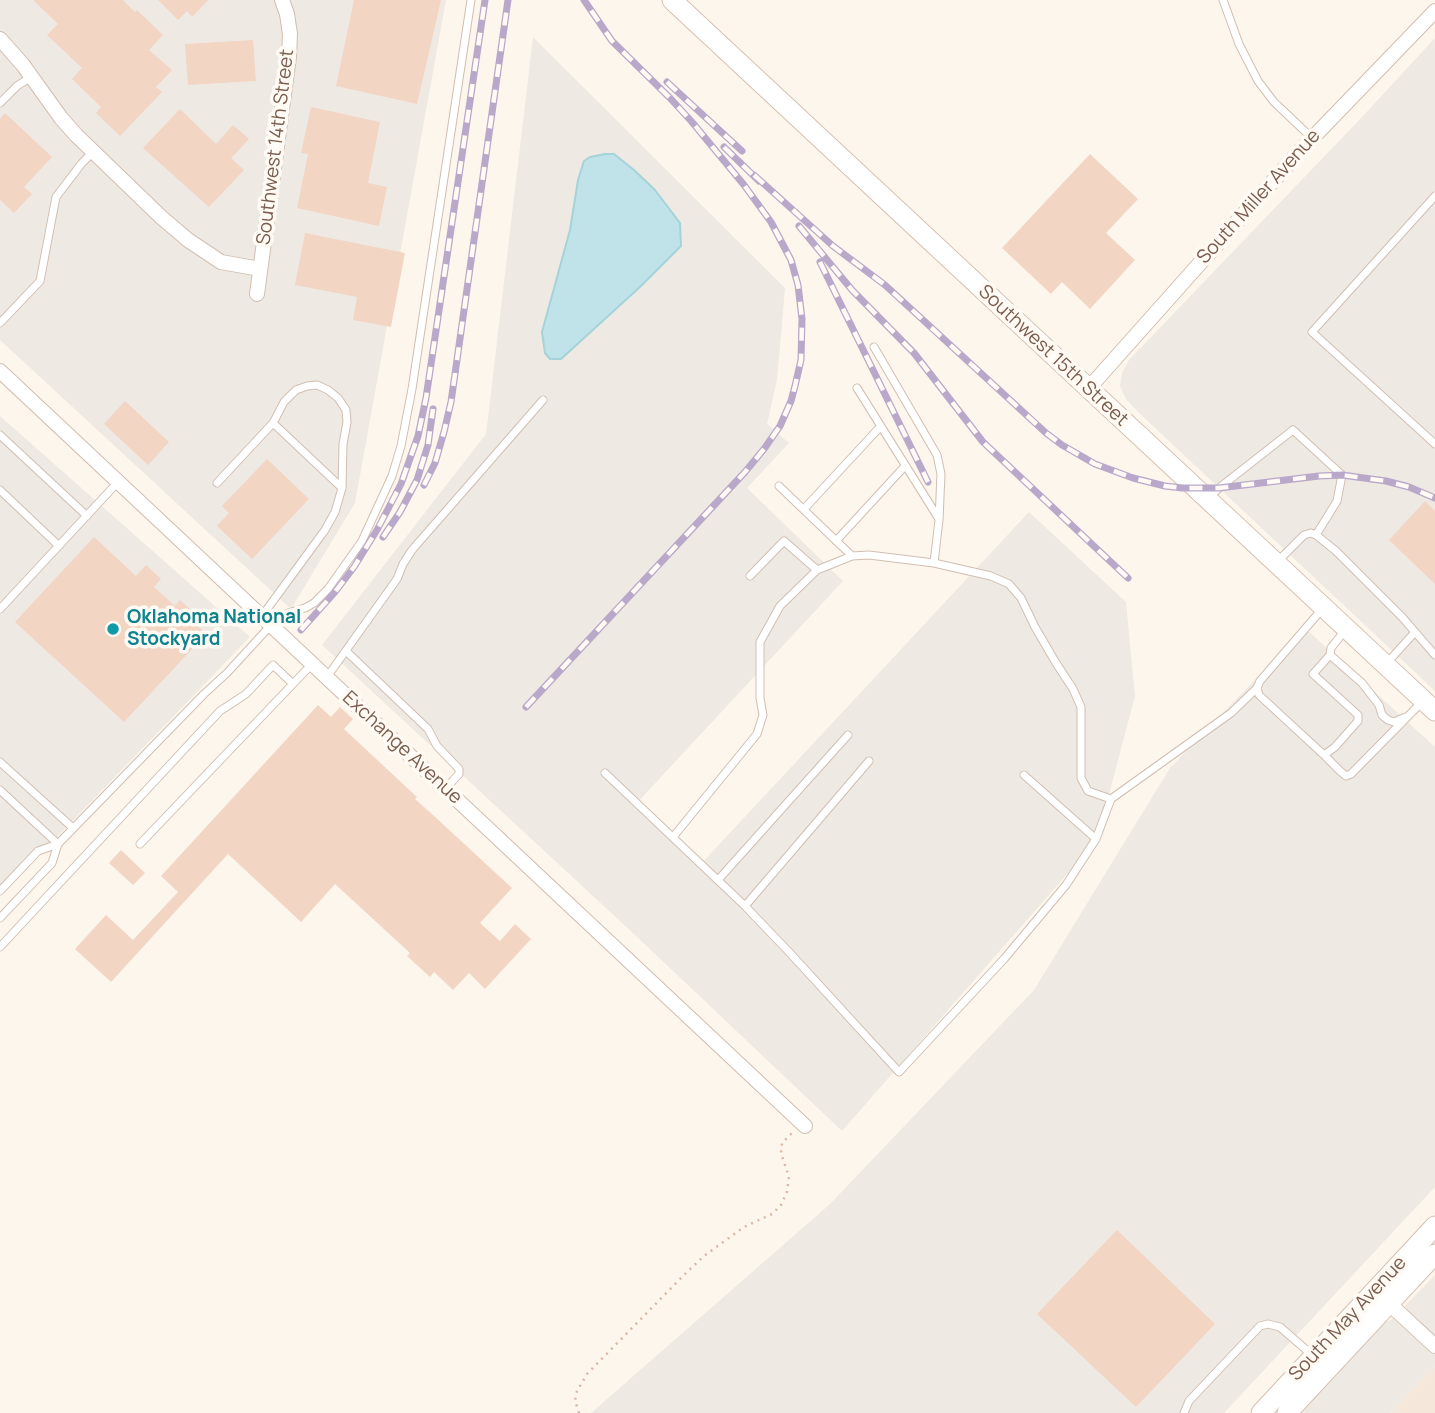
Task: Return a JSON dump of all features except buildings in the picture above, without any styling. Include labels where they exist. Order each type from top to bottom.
[{"type":"main road","name":"Southwest 15th Street","points":[[671,0],[1429,706]]},
{"type":"main road","name":"South May Avenue","points":[[1287,1413],[1382,1297],[1435,1226]]},
{"type":"main road","name":"South May Avenue","points":[[1261,1413],[1313,1356],[1435,1254]]},
{"type":"street","name":"Southwest 14th Street","points":[[257,294],[289,57],[290,34],[282,0]]},
{"type":"street","name":"South Miller Avenue","points":[[1088,388],[1312,138],[1435,11]]},
{"type":"street","points":[[0,39],[61,118],[161,217],[203,252],[221,262],[260,269]]},
{"type":"street","name":"Exchange Avenue","points":[[3,378],[118,481],[803,1124]]},
{"type":"street","points":[[1382,1297],[1435,1346]]},
{"type":"lane","points":[[267,622],[305,608],[328,589],[362,541],[392,476],[412,389],[471,0]]},
{"type":"lane","points":[[1223,0],[1239,44],[1258,81],[1274,102],[1312,138]]},
{"type":"lane","points":[[0,103],[17,86],[31,77]]},
{"type":"lane","points":[[0,323],[40,281],[56,197],[93,151]]},
{"type":"lane","points":[[1435,196],[1312,332],[1435,444]]},
{"type":"lane","points":[[874,347],[937,455],[942,474],[934,563]]},
{"type":"lane","points":[[0,918],[52,863],[58,844],[227,673],[267,622],[335,512],[342,488],[346,410],[338,398],[317,385],[296,390],[285,402],[273,423],[217,483]]},
{"type":"lane","points":[[857,388],[939,520]]},
{"type":"lane","points":[[327,677],[397,579],[412,550],[542,400]]},
{"type":"lane","points":[[273,423],[342,488]]},
{"type":"lane","points":[[804,509],[880,427]]},
{"type":"lane","points":[[1208,499],[1293,430],[1342,475],[1337,501],[1316,536]]},
{"type":"lane","points":[[0,435],[87,516]]},
{"type":"lane","points":[[836,541],[905,466]]},
{"type":"lane","points":[[0,609],[118,481]]},
{"type":"lane","points":[[779,486],[852,556]]},
{"type":"lane","points":[[0,490],[59,546]]},
{"type":"lane","points":[[1276,563],[1299,539],[1311,533],[1336,551],[1402,617],[1435,655]]},
{"type":"lane","points":[[750,576],[784,541],[817,570]]},
{"type":"lane","points":[[673,837],[757,734],[763,715],[760,698],[760,642],[780,606],[817,570],[852,556],[887,556],[934,563],[992,576],[1009,584],[1021,598],[1081,707],[1081,778],[1088,791],[1111,799]]},
{"type":"lane","points":[[605,773],[745,906],[899,1072],[1013,949],[1066,886],[1096,839],[1111,799],[1231,713],[1257,688],[1260,681],[1324,608]]},
{"type":"lane","points":[[1324,755],[1335,747],[1358,721],[1358,715],[1313,674],[1330,655],[1331,648],[1346,629]]},
{"type":"lane","points":[[1385,665],[1415,632]]},
{"type":"lane","points":[[345,651],[428,729],[437,747],[459,769],[459,774],[446,789]]},
{"type":"lane","points":[[1330,655],[1362,684],[1388,720],[1394,722],[1429,706]]},
{"type":"lane","points":[[140,844],[312,663]]},
{"type":"lane","points":[[0,947],[220,711],[246,694],[273,665],[293,684]]},
{"type":"lane","points":[[1257,688],[1259,695],[1346,776],[1406,717]]},
{"type":"lane","points":[[718,880],[848,735]]},
{"type":"lane","points":[[745,906],[869,761]]},
{"type":"lane","points":[[0,762],[73,828]]},
{"type":"lane","points":[[1024,775],[1096,839]]},
{"type":"lane","points":[[0,790],[58,844]]},
{"type":"lane","points":[[0,891],[38,850],[58,844]]},
{"type":"lane","points":[[1184,1413],[1189,1401],[1260,1326],[1268,1324],[1280,1327],[1313,1356]]},
{"type":"path","points":[[579,1413],[575,1400],[587,1374],[704,1256],[728,1237],[772,1214],[781,1205],[787,1192],[789,1177],[781,1153],[782,1143],[803,1124]]},
{"type":"shaded area","points":[[0,0],[446,0],[355,503],[291,609],[0,340]]},
{"type":"shaded area","points":[[533,37],[785,288],[777,380],[767,424],[789,443],[747,488],[843,581],[635,805],[699,866],[1029,512],[1126,602],[1135,696],[1097,840],[842,1131],[322,645],[486,434]]},
{"type":"shaded area","points":[[1435,38],[1435,691],[1137,411],[1126,399],[1120,386],[1122,373],[1129,360]]},
{"type":"shaded area","points":[[0,416],[250,637],[0,896]]},
{"type":"shaded area","points":[[1305,628],[1435,747],[1435,1187],[1224,1413],[591,1413],[830,1204],[1034,990],[1170,768]]},
{"type":"shaded area","points":[[1435,1275],[1435,1366],[1391,1413],[1295,1413],[1372,1328],[1391,1320]]},
{"type":"shaded area","points":[[1435,1366],[1435,1413],[1391,1413]]},
{"type":"water","points":[[614,154],[655,190],[680,223],[681,246],[561,359],[550,359],[545,353],[542,332],[570,230],[578,180],[584,161]]},
{"type":"railway","points":[[301,630],[335,592],[377,530],[401,484],[418,436],[426,398],[485,0]]},
{"type":"railway","points":[[424,485],[435,463],[451,402],[508,0]]},
{"type":"railway","points":[[526,707],[764,449],[780,426],[791,401],[801,360],[802,319],[798,285],[791,260],[771,222],[692,122],[612,41],[584,0]]},
{"type":"railway","points":[[667,82],[742,151]]},
{"type":"railway","points":[[724,147],[759,181]]},
{"type":"railway","points":[[754,175],[833,246],[885,285],[1046,433],[1095,464],[1133,478],[1182,488],[1219,488],[1342,475],[1386,481],[1435,498]]},
{"type":"railway","points":[[799,226],[852,290],[914,353],[983,442],[1128,578]]},
{"type":"railway","points":[[820,262],[928,482]]},
{"type":"railway","points":[[383,537],[417,480],[428,445],[433,409]]},
{"type":"place","name":"Oklahoma National Stockyard","points":[[113,629]]}]
